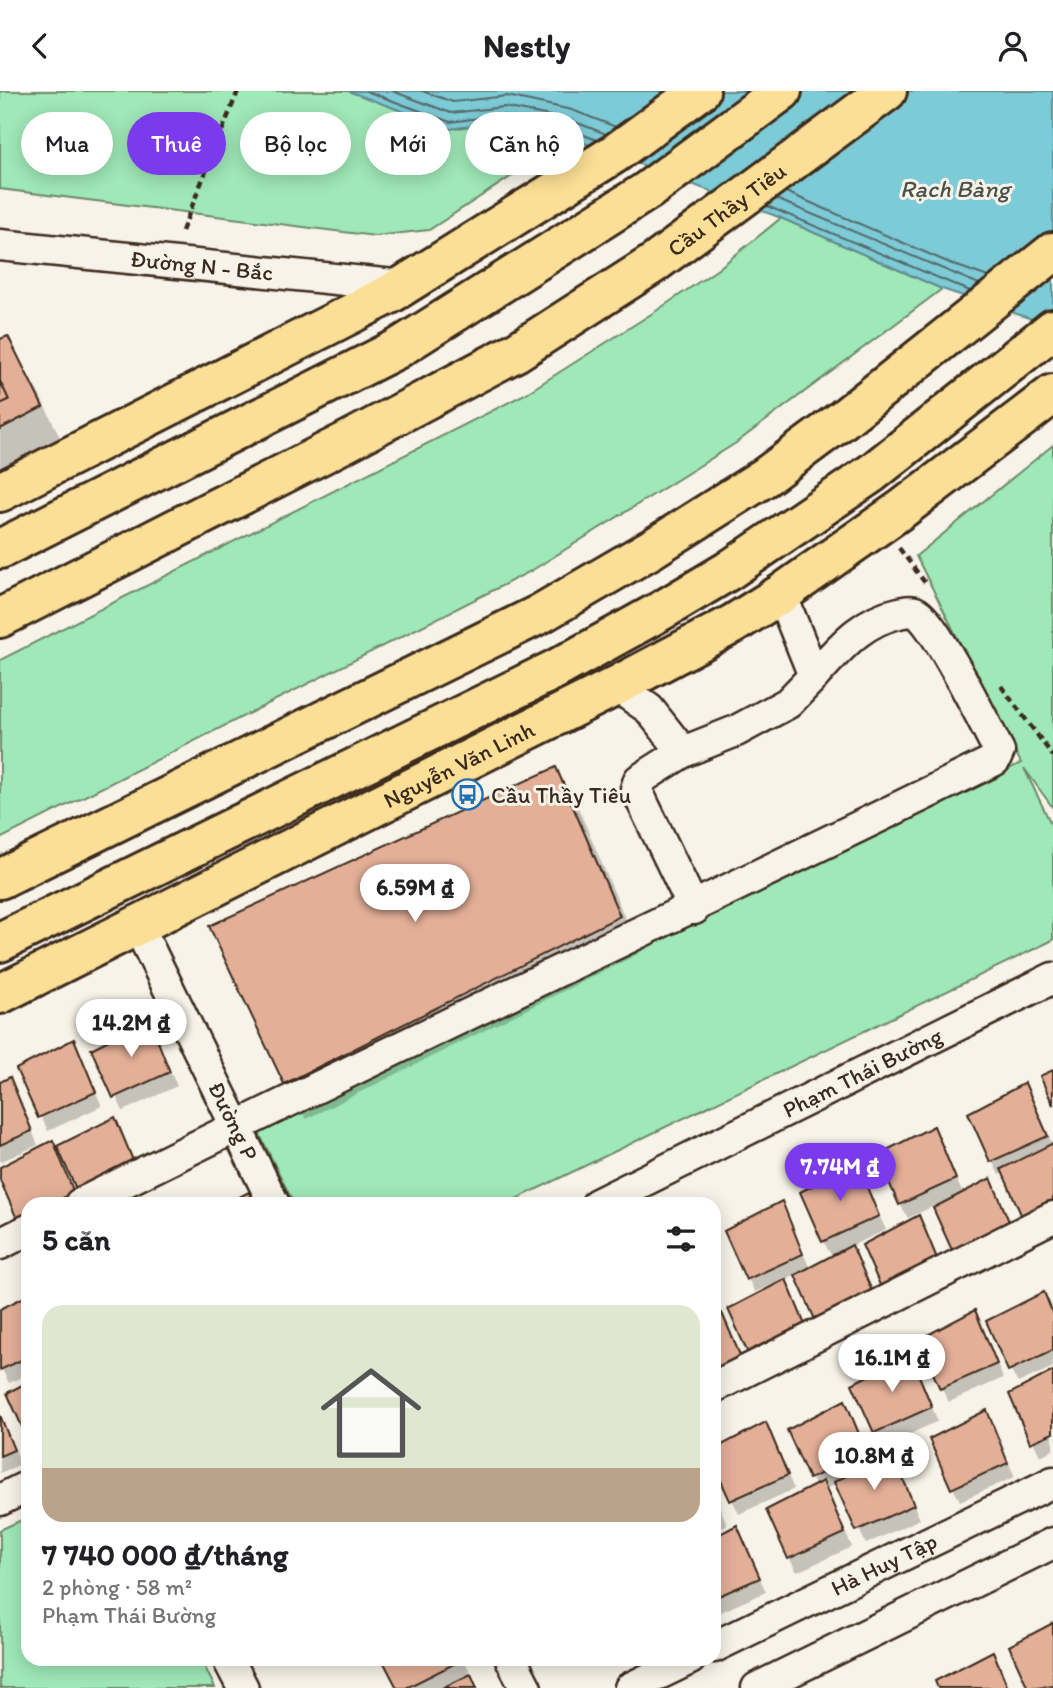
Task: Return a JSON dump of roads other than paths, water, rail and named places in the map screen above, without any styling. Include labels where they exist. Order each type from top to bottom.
[{"type":"main road","points":[[0,492],[404,286],[614,154],[700,91]]},
{"type":"main road","points":[[0,549],[345,378],[439,324],[647,191],[782,91]]},
{"type":"main road","name":"Cầu Thầy Tiêu","points":[[0,618],[435,395],[563,323],[754,192],[887,91]]},
{"type":"main road","points":[[0,879],[541,614],[708,514],[842,420],[1053,252]]},
{"type":"main road","name":"Nguyễn Văn Linh","points":[[0,942],[604,643],[728,571],[872,473],[1053,329]]},
{"type":"main road","name":"Nguyễn Văn Linh","points":[[0,994],[616,686],[781,594],[902,509],[1053,394]]},
{"type":"main road","points":[[118,884],[138,926]]},
{"type":"street","name":"Đường N - Bắc","points":[[0,245],[404,286]]},
{"type":"street","points":[[781,594],[814,676]]},
{"type":"street","points":[[94,1197],[235,1126],[694,909],[995,760],[999,751],[924,617],[913,611],[881,617],[857,631],[788,703],[736,731],[683,753],[639,780],[636,789],[694,909]]},
{"type":"street","points":[[616,686],[649,709],[683,753]]},
{"type":"street","name":"Đường P","points":[[138,926],[270,1197]]},
{"type":"street","name":"Phạm Thái Bường","points":[[611,1197],[1053,978]]},
{"type":"street","points":[[721,1383],[1053,1217]]},
{"type":"street","points":[[0,1244],[21,1234]]},
{"type":"street","name":"Hà Huy Tập","points":[[721,1644],[1053,1482]]},
{"type":"street","points":[[0,1500],[21,1490]]},
{"type":"street","points":[[757,1688],[1053,1543]]},
{"type":"street","points":[[232,1666],[243,1688]]},
{"type":"street","points":[[515,1666],[526,1688]]},
{"type":"street","points":[[630,1688],[676,1666]]},
{"type":"water","name":"Rạch Bàng","points":[[348,91],[1053,91],[1053,326],[942,289],[781,218],[584,143],[584,112],[465,112],[465,127],[451,129],[451,112],[404,112]]},
{"type":"place","name":"Cầu Thầy Tiêu","points":[[468,795]]}]
